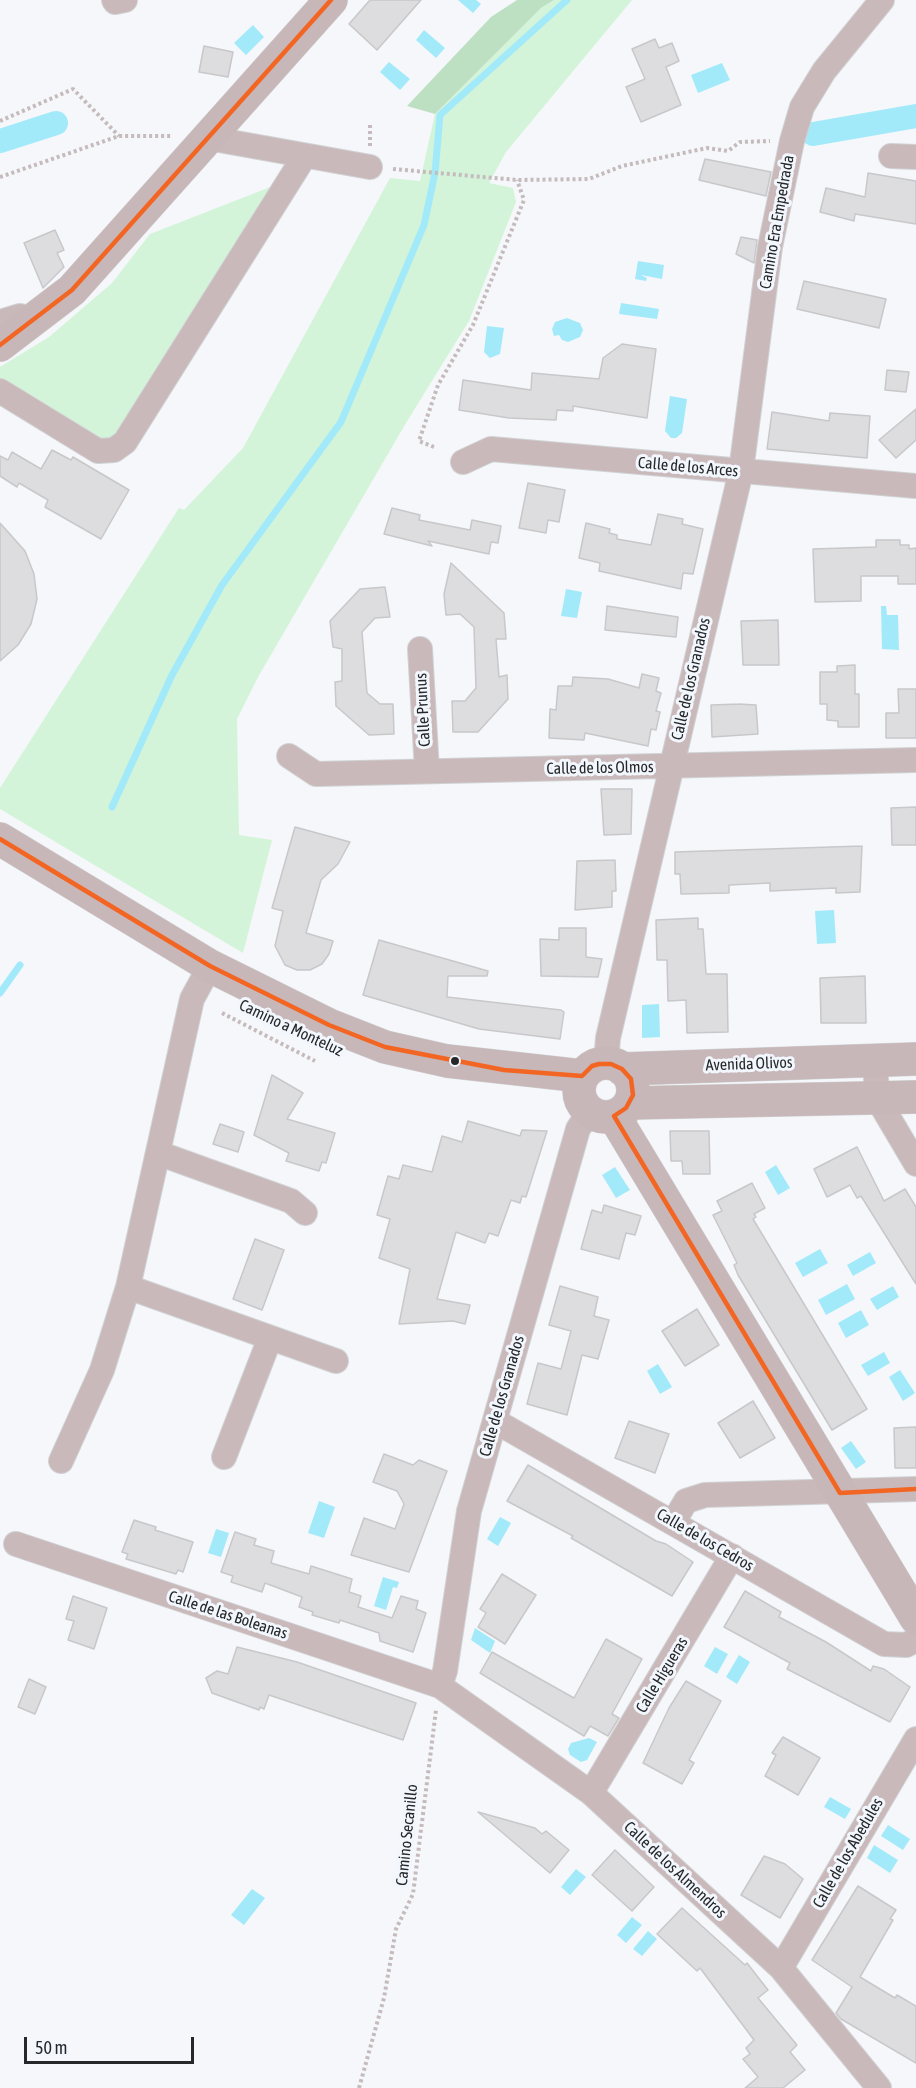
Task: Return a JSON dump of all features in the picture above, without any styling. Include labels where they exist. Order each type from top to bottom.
[{"type":"street","points":[[114,0],[115,2],[125,0]]},
{"type":"street","points":[[0,345],[72,290],[332,0]]},
{"type":"street","name":"Camino Era Empedrada","points":[[741,471],[770,247],[792,141],[802,107],[824,71],[882,0]]},
{"type":"street","points":[[208,138],[370,167]]},
{"type":"street","points":[[891,156],[916,158]]},
{"type":"street","points":[[0,391],[98,451],[114,450],[125,442],[304,157]]},
{"type":"street","points":[[0,322],[20,316],[33,321]]},
{"type":"street","name":"Calle de los Arces","points":[[463,462],[491,449],[916,486]]},
{"type":"street","name":"Calle de los Granados","points":[[440,1686],[445,1671],[469,1511],[578,1129],[603,1091],[608,1038],[741,471]]},
{"type":"street","name":"Calle Prunus","points":[[420,649],[427,771]]},
{"type":"street","name":"Calle de los Olmos","points":[[289,756],[316,774],[916,760]]},
{"type":"street","name":"Camino a Monteluz","points":[[0,839],[205,973]]},
{"type":"street","name":"Camino a Monteluz","points":[[0,862],[205,973],[385,1047],[447,1062],[603,1091]]},
{"type":"street","points":[[61,1461],[102,1370],[128,1287],[192,999],[205,973]]},
{"type":"street","name":"Avenida Olivos","points":[[603,1091],[875,1060],[916,1059]]},
{"type":"street","points":[[875,1060],[877,1098],[916,1164]]},
{"type":"street","points":[[603,1091],[916,1097]]},
{"type":"street","points":[[603,1091],[916,1618]]},
{"type":"street","points":[[158,1154],[291,1201],[305,1213]]},
{"type":"street","points":[[128,1287],[336,1361]]},
{"type":"street","points":[[224,1457],[270,1338]]},
{"type":"street","name":"Calle de los Cedros","points":[[495,1421],[674,1521],[884,1644],[906,1645],[916,1640]]},
{"type":"street","points":[[674,1521],[686,1501],[705,1494],[916,1490]]},
{"type":"street","name":"Calle de las Boleanas","points":[[16,1544],[440,1686]]},
{"type":"street","name":"Calle Higueras","points":[[591,1793],[732,1556]]},
{"type":"street","name":"Calle de los Almendros","points":[[440,1686],[591,1793],[781,1968],[879,2088]]},
{"type":"street","name":"Calle de los Abedules","points":[[781,1968],[916,1738]]},
{"type":"path","points":[[0,121],[73,89],[118,136]]},
{"type":"path","points":[[370,122],[370,167],[517,180],[589,179],[632,164],[707,148],[728,151],[740,142]]},
{"type":"path","points":[[0,177],[118,136],[189,135],[208,138]]},
{"type":"path","points":[[434,447],[419,441],[438,385],[473,325],[524,200],[517,180]]},
{"type":"path","points":[[222,1013],[315,1061]]},
{"type":"path","name":"Camino Secanillo","points":[[359,2088],[384,1998],[396,1929],[413,1894],[428,1762],[440,1686]]},
{"type":"green space","points":[[517,0],[554,0],[541,8],[435,114],[407,106],[491,17]]},
{"type":"green space","points":[[554,0],[632,0],[506,152],[489,183],[513,188],[516,202],[469,321],[406,423],[258,677],[237,719],[239,835],[272,840],[243,953],[0,809],[0,788],[179,508],[184,510],[243,448],[390,178],[420,181],[435,114],[541,8]]},
{"type":"green space","points":[[278,184],[111,444],[0,380],[0,367],[49,337],[112,283],[150,234]]},
{"type":"water","points":[[458,0],[476,0],[481,4],[473,13]]},
{"type":"water","points":[[253,25],[264,37],[246,55],[234,43]]},
{"type":"water","points":[[424,30],[445,48],[436,58],[416,40]]},
{"type":"water","points":[[389,62],[410,79],[400,90],[380,72]]},
{"type":"water","points":[[722,63],[730,80],[698,93],[691,75]]},
{"type":"water","points":[[638,261],[664,265],[662,279],[641,275],[647,278],[646,281],[635,279]]},
{"type":"water","points":[[621,303],[659,309],[657,319],[619,314]]},
{"type":"water","points":[[567,318],[580,323],[583,330],[580,337],[568,342],[562,340],[559,335],[554,336],[552,329],[555,322]]},
{"type":"water","points":[[487,326],[504,328],[500,354],[490,358],[484,352]]},
{"type":"water","points":[[670,396],[687,399],[682,433],[676,438],[671,438],[665,431]]},
{"type":"water","points":[[566,589],[582,592],[577,618],[561,616]]},
{"type":"water","points":[[881,606],[886,606],[887,615],[898,615],[899,650],[882,649]]},
{"type":"water","points":[[834,910],[836,943],[817,944],[815,911]]},
{"type":"water","points":[[659,1004],[660,1037],[642,1038],[642,1005]]},
{"type":"water","points":[[776,1165],[790,1188],[778,1195],[765,1172]]},
{"type":"water","points":[[615,1167],[630,1190],[616,1198],[602,1175]]},
{"type":"water","points":[[820,1249],[828,1263],[803,1277],[795,1263]]},
{"type":"water","points":[[870,1252],[876,1263],[853,1276],[847,1265]]},
{"type":"water","points":[[847,1284],[855,1299],[826,1315],[818,1300]]},
{"type":"water","points":[[893,1286],[899,1297],[877,1310],[870,1299]]},
{"type":"water","points":[[861,1310],[869,1325],[846,1338],[838,1323]]},
{"type":"water","points":[[884,1352],[890,1363],[868,1376],[861,1365]]},
{"type":"water","points":[[658,1364],[672,1387],[660,1394],[647,1371]]},
{"type":"water","points":[[900,1370],[915,1393],[903,1401],[889,1377]]},
{"type":"water","points":[[851,1441],[866,1462],[856,1469],[841,1448]]},
{"type":"water","points":[[319,1501],[335,1507],[324,1538],[308,1533]]},
{"type":"water","points":[[500,1517],[511,1523],[498,1546],[487,1539]]},
{"type":"water","points":[[216,1529],[229,1533],[221,1557],[208,1553]]},
{"type":"water","points":[[383,1577],[399,1582],[397,1588],[393,1587],[386,1610],[374,1606]]},
{"type":"water","points":[[475,1628],[495,1641],[490,1653],[471,1640]]},
{"type":"water","points":[[715,1647],[728,1654],[717,1674],[704,1666]]},
{"type":"water","points":[[739,1655],[750,1662],[737,1684],[726,1677]]},
{"type":"water","points":[[589,1738],[597,1742],[587,1760],[581,1762],[570,1755],[568,1749],[571,1743]]},
{"type":"water","points":[[830,1797],[851,1809],[845,1819],[824,1807]]},
{"type":"water","points":[[888,1825],[910,1839],[903,1850],[881,1836]]},
{"type":"water","points":[[874,1845],[898,1860],[890,1873],[867,1858]]},
{"type":"water","points":[[576,1869],[586,1877],[570,1895],[561,1887]]},
{"type":"water","points":[[252,1889],[265,1898],[244,1925],[231,1915]]},
{"type":"water","points":[[632,1917],[642,1925],[626,1943],[617,1935]]},
{"type":"water","points":[[648,1931],[657,1939],[642,1956],[633,1949]]},
{"type":"building","points":[[370,0],[421,0],[377,50],[349,24]]},
{"type":"building","points":[[655,39],[659,48],[672,43],[679,61],[666,67],[681,105],[641,122],[626,87],[645,79],[632,49]]},
{"type":"building","points":[[204,46],[233,52],[228,77],[199,72]]},
{"type":"building","points":[[705,159],[771,172],[766,196],[699,180]]},
{"type":"building","points":[[868,173],[916,181],[916,224],[855,214],[854,221],[820,212],[826,188],[865,197]]},
{"type":"building","points":[[55,230],[64,250],[57,253],[64,267],[43,288],[24,243]]},
{"type":"building","points":[[741,237],[757,240],[754,263],[736,254]]},
{"type":"building","points":[[804,281],[886,299],[879,328],[797,309]]},
{"type":"building","points":[[622,344],[656,349],[647,418],[573,406],[573,411],[557,410],[556,420],[509,418],[459,410],[463,380],[531,390],[532,373],[599,379],[603,358]]},
{"type":"building","points":[[887,370],[909,372],[906,392],[885,390]]},
{"type":"building","points":[[916,409],[916,440],[896,458],[879,440]]},
{"type":"building","points":[[772,412],[829,421],[830,413],[870,416],[867,458],[767,449]]},
{"type":"building","points":[[52,450],[71,460],[73,457],[129,490],[101,539],[45,507],[48,500],[19,483],[17,487],[0,476],[0,456],[8,460],[12,452],[41,469]]},
{"type":"building","points":[[528,483],[565,490],[559,522],[548,520],[546,533],[519,528]]},
{"type":"building","points":[[392,508],[420,515],[419,520],[470,530],[472,520],[501,526],[498,543],[491,542],[489,554],[428,541],[432,546],[384,534]]},
{"type":"building","points":[[658,514],[683,519],[682,524],[703,529],[693,574],[683,573],[681,589],[599,571],[600,563],[579,558],[586,523],[610,529],[609,533],[617,535],[617,539],[651,545]]},
{"type":"building","points":[[0,523],[25,551],[34,574],[37,599],[31,624],[18,645],[0,661]]},
{"type":"building","points":[[876,540],[900,540],[900,545],[909,545],[909,549],[916,548],[916,584],[898,584],[898,576],[861,576],[861,601],[815,602],[813,549],[876,547]]},
{"type":"building","points":[[451,563],[504,613],[506,639],[496,639],[499,677],[507,675],[508,699],[478,732],[453,732],[452,701],[465,701],[476,688],[474,627],[460,614],[446,615],[444,594]]},
{"type":"building","points":[[385,587],[390,617],[375,618],[362,632],[367,693],[380,704],[393,704],[394,734],[369,735],[336,706],[335,682],[342,681],[342,649],[333,647],[330,621],[360,589]]},
{"type":"building","points":[[607,606],[678,617],[676,637],[605,630]]},
{"type":"building","points":[[778,620],[779,665],[743,665],[741,621]]},
{"type":"building","points":[[855,665],[855,694],[859,694],[859,727],[838,727],[838,721],[827,720],[827,704],[820,704],[820,672],[837,672],[837,666]]},
{"type":"building","points":[[642,674],[659,678],[656,691],[661,693],[656,711],[660,712],[656,730],[651,729],[648,746],[585,733],[584,740],[549,738],[550,709],[556,710],[558,686],[572,686],[573,677],[608,679],[639,688]]},
{"type":"building","points":[[898,689],[916,689],[916,738],[886,738],[886,713],[899,713]]},
{"type":"building","points":[[711,705],[756,705],[758,734],[712,737]]},
{"type":"building","points":[[601,789],[632,789],[631,834],[604,835]]},
{"type":"building","points":[[916,807],[916,845],[892,845],[891,808]]},
{"type":"building","points":[[295,827],[350,842],[338,864],[321,880],[306,933],[333,941],[329,954],[322,964],[310,970],[297,970],[285,965],[275,946],[283,911],[272,908]]},
{"type":"building","points":[[862,846],[860,892],[836,893],[836,888],[770,891],[770,883],[729,885],[729,893],[681,894],[680,874],[675,874],[675,852]]},
{"type":"building","points":[[615,860],[616,891],[612,891],[612,907],[575,910],[577,861]]},
{"type":"building","points":[[698,918],[698,929],[703,929],[706,974],[727,974],[728,1032],[687,1033],[686,1000],[668,1001],[667,960],[657,960],[656,920]]},
{"type":"building","points":[[559,928],[586,928],[586,957],[602,959],[598,977],[541,976],[540,939],[559,940]]},
{"type":"building","points":[[379,940],[488,971],[487,976],[448,976],[447,997],[561,1010],[564,1012],[560,1039],[479,1029],[363,995]]},
{"type":"building","points":[[865,976],[866,1023],[821,1023],[820,978]]},
{"type":"building","points":[[272,1075],[303,1093],[287,1119],[335,1133],[326,1163],[322,1162],[319,1171],[286,1161],[289,1153],[254,1135]]},
{"type":"building","points":[[468,1121],[520,1136],[522,1130],[547,1131],[526,1197],[522,1196],[520,1203],[511,1200],[498,1236],[489,1233],[485,1243],[456,1232],[437,1299],[470,1305],[465,1324],[453,1321],[399,1324],[410,1269],[379,1258],[390,1219],[377,1215],[388,1176],[399,1179],[403,1165],[432,1172],[442,1136],[462,1142]]},
{"type":"building","points":[[220,1124],[244,1132],[238,1152],[213,1144]]},
{"type":"building","points":[[670,1131],[709,1131],[710,1174],[683,1174],[682,1161],[671,1161]]},
{"type":"building","points":[[857,1147],[884,1201],[905,1189],[916,1207],[916,1284],[861,1196],[857,1198],[850,1185],[827,1197],[814,1169]]},
{"type":"building","points":[[752,1183],[765,1208],[754,1214],[756,1217],[753,1219],[867,1409],[832,1430],[738,1275],[734,1265],[737,1263],[713,1215],[722,1211],[717,1201]]},
{"type":"building","points":[[604,1205],[641,1216],[635,1235],[626,1233],[619,1259],[581,1249],[592,1210],[602,1213]]},
{"type":"building","points":[[255,1239],[284,1250],[262,1310],[233,1299]]},
{"type":"building","points":[[560,1286],[598,1297],[594,1316],[609,1320],[598,1359],[582,1355],[567,1415],[527,1404],[538,1363],[561,1369],[571,1331],[549,1325]]},
{"type":"building","points":[[697,1309],[719,1345],[685,1366],[662,1331]]},
{"type":"building","points":[[753,1401],[775,1438],[740,1458],[718,1423]]},
{"type":"building","points":[[629,1421],[669,1434],[655,1473],[615,1458]]},
{"type":"building","points":[[916,1427],[916,1468],[895,1468],[894,1428]]},
{"type":"building","points":[[384,1454],[413,1465],[419,1460],[447,1471],[409,1572],[351,1555],[364,1518],[395,1529],[404,1504],[397,1491],[373,1482]]},
{"type":"building","points":[[528,1465],[656,1541],[666,1544],[693,1562],[672,1596],[571,1538],[573,1536],[507,1501]]},
{"type":"building","points":[[134,1520],[156,1527],[155,1530],[193,1542],[183,1572],[178,1570],[176,1574],[126,1559],[128,1554],[122,1552]]},
{"type":"building","points":[[235,1532],[256,1539],[254,1545],[274,1551],[271,1563],[309,1574],[311,1566],[352,1579],[349,1592],[361,1596],[358,1607],[392,1618],[401,1596],[418,1601],[416,1609],[426,1613],[413,1652],[380,1641],[379,1633],[340,1620],[339,1623],[312,1615],[313,1612],[299,1607],[302,1597],[265,1583],[262,1592],[231,1582],[233,1576],[221,1572]]},
{"type":"building","points":[[502,1574],[536,1595],[505,1644],[478,1627],[486,1613],[480,1609]]},
{"type":"building","points":[[745,1591],[781,1612],[779,1617],[826,1642],[871,1671],[873,1666],[884,1669],[910,1687],[890,1722],[787,1669],[790,1663],[724,1627]]},
{"type":"building","points":[[73,1596],[107,1608],[94,1649],[68,1640],[74,1621],[66,1619]]},
{"type":"building","points":[[606,1639],[642,1659],[612,1714],[619,1718],[608,1736],[590,1726],[584,1736],[480,1673],[492,1652],[574,1698]]},
{"type":"building","points":[[237,1647],[297,1662],[416,1703],[403,1740],[269,1695],[264,1709],[260,1707],[259,1710],[212,1693],[206,1678],[217,1671],[228,1674]]},
{"type":"building","points":[[29,1679],[46,1687],[35,1714],[18,1707]]},
{"type":"building","points":[[686,1681],[721,1701],[689,1760],[694,1763],[682,1784],[643,1763],[669,1708]]},
{"type":"building","points":[[783,1737],[820,1758],[798,1795],[765,1776],[776,1755],[772,1753]]},
{"type":"building","points":[[478,1812],[535,1828],[542,1834],[546,1831],[569,1850],[550,1873]]},
{"type":"building","points":[[615,1850],[654,1887],[632,1911],[592,1875]]},
{"type":"building","points":[[764,1856],[785,1864],[803,1879],[780,1918],[741,1895]]},
{"type":"building","points":[[858,1886],[896,1910],[890,1919],[893,1920],[860,1977],[895,1998],[897,1995],[916,2006],[916,2063],[841,2019],[836,2013],[852,1987],[812,1960]]},
{"type":"building","points":[[682,1908],[745,1965],[747,1963],[768,1990],[758,1998],[797,2045],[790,2052],[805,2070],[783,2088],[745,2088],[758,2077],[743,2059],[750,2054],[746,2048],[754,2040],[700,1968],[697,1971],[657,1934]]},
{"type":"waterway","points":[[112,807],[172,675],[222,585],[341,422],[424,225],[435,173],[440,115],[567,0]]},
{"type":"waterway","points":[[813,134],[916,116]]},
{"type":"waterway","points":[[0,141],[56,123]]},
{"type":"waterway","points":[[0,993],[20,965]]},
{"type":"transit line","points":[[0,345],[72,290],[331,0]]},
{"type":"transit line","points":[[0,839],[210,966],[329,1025],[385,1047],[504,1070],[582,1076],[592,1066],[599,1064],[611,1064],[622,1069],[631,1079],[633,1095],[626,1108],[614,1116],[840,1493],[916,1489]]}]
